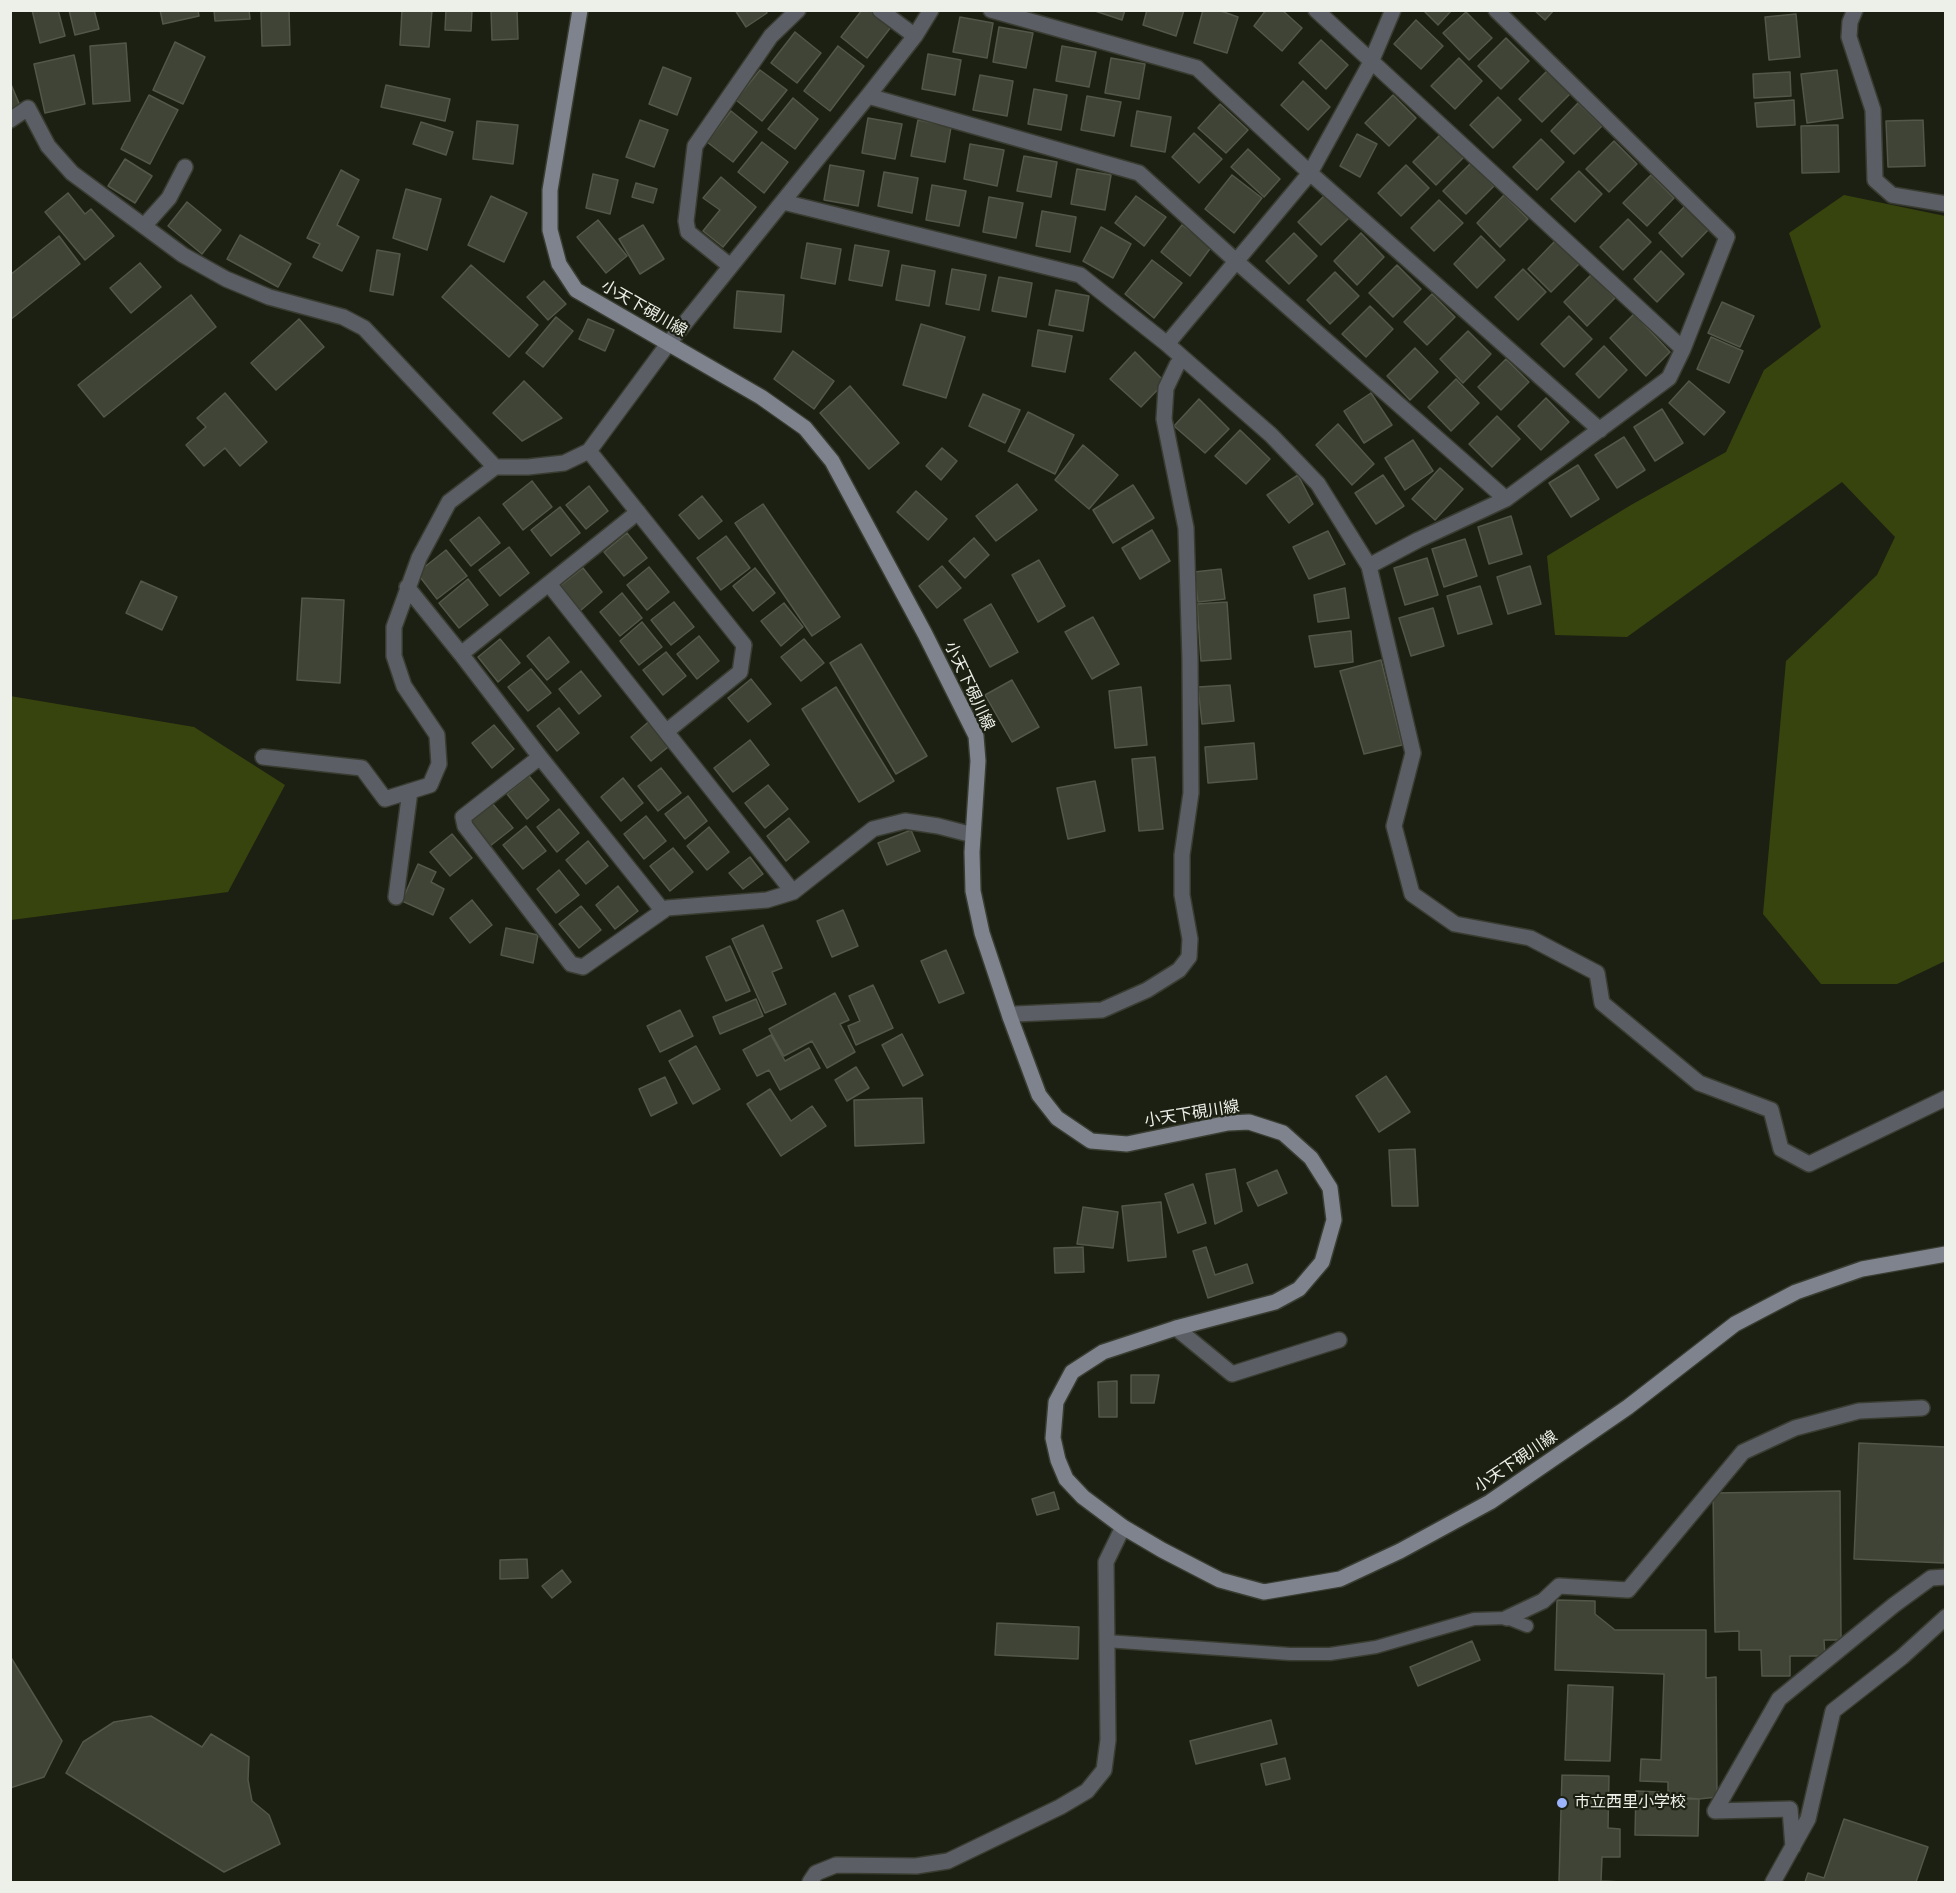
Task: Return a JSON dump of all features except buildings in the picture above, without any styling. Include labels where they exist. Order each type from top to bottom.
[{"type":"main road","name":"小天下硯川線","points":[[580,10],[550,190],[550,230],[559,264],[576,290],[761,398],[805,428],[832,461],[925,634],[976,736],[978,761],[973,835],[973,891],[982,933],[1039,1095],[1057,1118],[1091,1141],[1126,1144],[1228,1123],[1249,1122],[1283,1133],[1311,1158],[1330,1188],[1334,1220],[1322,1262],[1299,1288],[1275,1302],[1176,1328],[1103,1352],[1072,1372],[1056,1402],[1053,1438],[1058,1460],[1066,1479],[1083,1497],[1123,1527],[1220,1580],[1264,1592],[1340,1579],[1400,1551],[1490,1502],[1628,1407],[1735,1324],[1796,1292],[1862,1269],[1946,1254]]},
{"type":"street","points":[[729,266],[688,232],[686,220],[695,146],[771,36],[798,10]]},
{"type":"street","points":[[880,10],[915,36]]},
{"type":"street","points":[[263,757],[362,768],[385,799],[430,785],[439,764],[437,735],[404,686],[394,656],[394,627],[419,558],[449,502],[495,467],[528,467],[564,463],[589,451],[729,266],[915,36],[931,10]]},
{"type":"street","points":[[991,10],[1197,68],[1310,173],[1600,430]]},
{"type":"street","points":[[1316,10],[1683,349]]},
{"type":"street","points":[[1167,344],[1310,173],[1371,62],[1394,10]]},
{"type":"street","points":[[1369,566],[1506,499],[1669,378],[1683,349],[1727,237],[1496,10]]},
{"type":"street","points":[[1856,10],[1850,22],[1849,37],[1873,110],[1875,180],[1892,195],[1946,204]]},
{"type":"street","points":[[868,96],[1140,173],[1237,262],[1506,499]]},
{"type":"street","points":[[10,120],[28,108],[48,146],[72,173],[183,255],[225,279],[269,297],[343,317],[364,328],[495,467]]},
{"type":"street","points":[[144,226],[170,198],[185,167]]},
{"type":"street","points":[[783,202],[1080,275],[1167,344],[1271,435],[1318,484],[1369,566],[1413,753],[1394,826],[1412,894],[1455,924],[1530,938],[1597,973],[1602,1003],[1699,1083],[1771,1110],[1781,1149],[1809,1164],[1946,1098]]},
{"type":"street","points":[[1010,1017],[1016,1014],[1101,1010],[1147,990],[1179,970],[1189,957],[1190,939],[1182,895],[1182,855],[1191,793],[1186,528],[1164,419],[1166,388],[1183,358]]},
{"type":"street","points":[[589,451],[744,645],[740,672],[667,731]]},
{"type":"street","points":[[461,654],[638,512]]},
{"type":"street","points":[[549,584],[793,892]]},
{"type":"street","points":[[407,587],[663,911]]},
{"type":"street","points":[[540,757],[463,817],[465,826],[571,964],[583,967],[667,908],[767,900],[793,892],[873,829],[905,821],[973,835]]},
{"type":"street","points":[[396,897],[410,791]]},
{"type":"street","points":[[1176,1328],[1232,1374],[1339,1340]]},
{"type":"street","points":[[1507,1618],[1543,1601],[1559,1586],[1628,1590],[1743,1452],[1795,1428],[1859,1411],[1922,1408]]},
{"type":"street","points":[[810,1882],[816,1873],[836,1865],[916,1866],[948,1861],[1088,1791],[1104,1770],[1108,1740],[1106,1562],[1123,1527]]},
{"type":"street","points":[[1793,1847],[1790,1809],[1715,1811],[1779,1699],[1894,1605],[1931,1578],[1946,1577]]},
{"type":"street","points":[[1773,1882],[1808,1820],[1833,1712],[1902,1657],[1946,1617]]},
{"type":"lane","points":[[1106,1641],[1290,1654],[1330,1654],[1376,1647],[1474,1619],[1507,1618],[1527,1626]]},
{"type":"green space","points":[[1844,195],[1945,216],[1945,961],[1897,984],[1821,984],[1763,914],[1786,661],[1877,575],[1895,537],[1842,482],[1627,637],[1555,635],[1547,556],[1631,505],[1726,452],[1764,370],[1821,327],[1789,233]]},
{"type":"green space","points":[[10,696],[194,727],[285,785],[228,892],[11,920]]},
{"type":"place","name":"市立西里小学校","points":[[1562,1803]]}]
